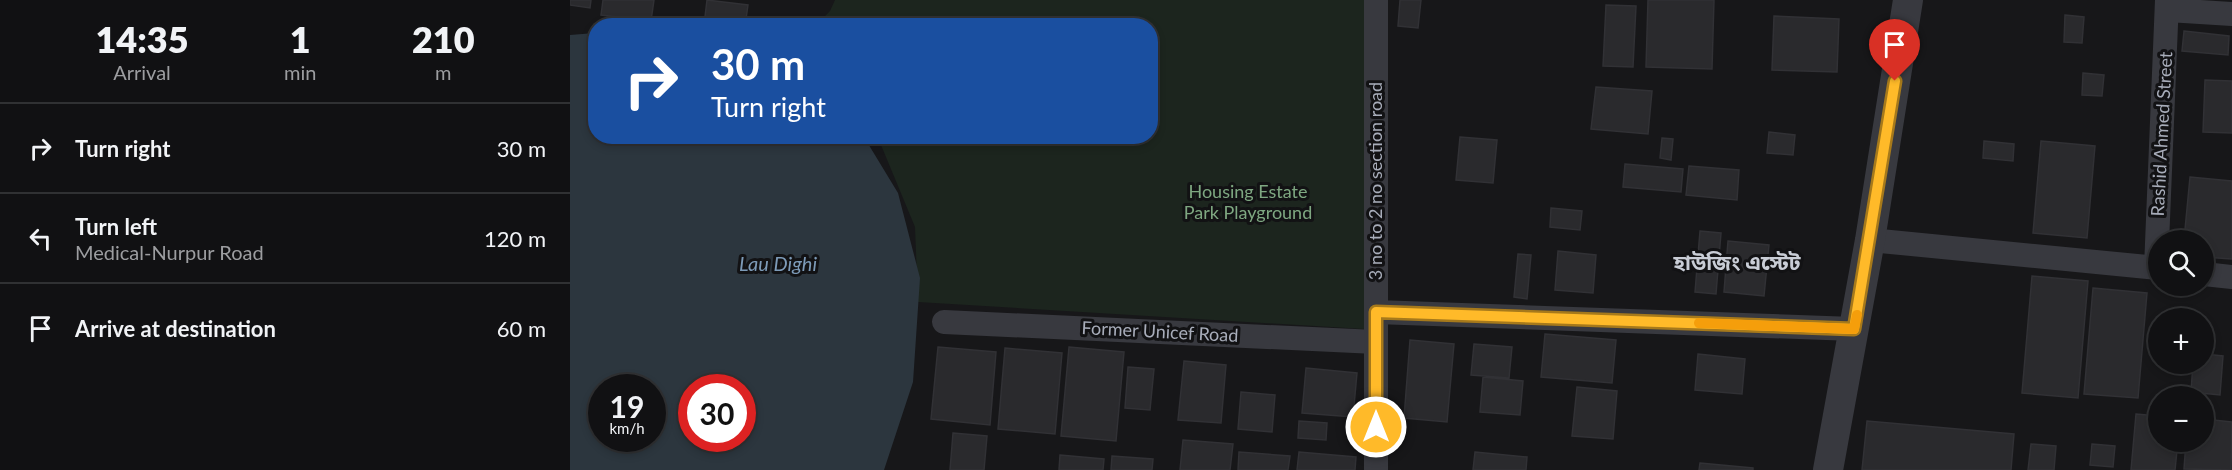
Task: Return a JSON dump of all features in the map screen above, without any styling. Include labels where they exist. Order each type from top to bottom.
[{"type":"street","name":"3 no to 2 no section road","points":[[1376,0],[1376,470]]},
{"type":"street","points":[[1828,470],[1870,240],[1908,0]]},
{"type":"street","points":[[2168,5],[2232,14]]},
{"type":"street","name":"Rashid Ahmed Street","points":[[2159,230],[2168,5]]},
{"type":"street","points":[[1870,240],[2148,267]]},
{"type":"street","points":[[2214,274],[2232,277]]},
{"type":"street","points":[[1376,312],[1854,329]]},
{"type":"street","name":"Former Unicef Road","points":[[944,322],[1376,342]]},
{"type":"green space","name":"Housing Estate Park Playground","points":[[835,0],[1368,0],[1364,329],[918,302],[915,227],[880,144],[1158,144],[1158,18],[823,18],[830,11]]},
{"type":"water","name":"Lau Dighi","points":[[588,34],[588,144],[868,144],[898,193],[920,278],[913,382],[884,470],[570,470],[570,35]]},
{"type":"building","points":[[570,0],[591,0],[590,8],[570,5]]},
{"type":"building","points":[[603,0],[654,0],[651,18],[601,15]]},
{"type":"building","points":[[707,0],[748,5],[746,18],[705,18]]},
{"type":"building","points":[[1400,0],[1421,0],[1418,28],[1398,26]]},
{"type":"building","points":[[1648,0],[1714,0],[1712,69],[1646,67]]},
{"type":"building","points":[[1606,5],[1636,6],[1633,67],[1603,66]]},
{"type":"building","points":[[2065,15],[2084,17],[2082,43],[2064,42]]},
{"type":"building","points":[[1774,16],[1839,19],[1837,72],[1772,70]]},
{"type":"building","points":[[2184,31],[2229,36],[2228,55],[2182,51]]},
{"type":"building","points":[[2083,73],[2104,75],[2102,96],[2082,95]]},
{"type":"building","points":[[2205,80],[2232,81],[2232,133],[2203,132]]},
{"type":"building","points":[[1596,87],[1652,91],[1648,134],[1591,129]]},
{"type":"building","points":[[1769,132],[1795,135],[1793,155],[1767,153]]},
{"type":"building","points":[[1460,137],[1497,140],[1493,183],[1456,180]]},
{"type":"building","points":[[1662,138],[1673,139],[1671,160],[1660,158]]},
{"type":"building","points":[[1984,141],[2014,144],[2013,161],[1983,158]]},
{"type":"building","points":[[2041,141],[2095,146],[2087,238],[2033,233]]},
{"type":"building","points":[[1625,164],[1683,169],[1681,192],[1623,187]]},
{"type":"building","points":[[1689,166],[1739,170],[1737,200],[1686,195]]},
{"type":"building","points":[[2190,177],[2232,181],[2232,259],[2214,258],[2214,230],[2185,230]]},
{"type":"building","points":[[1551,208],[1582,211],[1580,230],[1550,227]]},
{"type":"building","points":[[1700,231],[1721,233],[1716,294],[1695,292]]},
{"type":"building","points":[[1728,241],[1769,245],[1764,296],[1724,292]]},
{"type":"building","points":[[1558,251],[1596,255],[1593,293],[1555,290]]},
{"type":"building","points":[[1518,254],[1531,255],[1527,299],[1514,297]]},
{"type":"building","points":[[2032,276],[2088,281],[2078,398],[2022,393]]},
{"type":"building","points":[[2093,288],[2147,293],[2138,398],[2084,394]]},
{"type":"building","points":[[1545,334],[1616,340],[1612,383],[1541,377]]},
{"type":"building","points":[[1410,340],[1454,344],[1447,422],[1404,418]]},
{"type":"building","points":[[1474,344],[1512,347],[1509,378],[1471,375]]},
{"type":"building","points":[[938,347],[996,352],[990,425],[931,419]]},
{"type":"building","points":[[1069,347],[1124,352],[1116,441],[1061,436]]},
{"type":"building","points":[[1005,348],[1062,353],[1055,434],[998,429]]},
{"type":"building","points":[[1698,354],[1745,359],[1742,394],[1695,390]]},
{"type":"building","points":[[2214,355],[2223,356],[2220,395],[2214,394],[2214,386],[2191,386],[2192,374],[2214,374]]},
{"type":"building","points":[[1184,361],[1226,365],[1221,423],[1178,420]]},
{"type":"building","points":[[1128,367],[1154,369],[1150,410],[1125,408]]},
{"type":"building","points":[[1306,368],[1357,373],[1353,417],[1302,413]]},
{"type":"building","points":[[1483,377],[1523,381],[1520,415],[1480,412]]},
{"type":"building","points":[[1577,387],[1617,391],[1613,439],[1572,436]]},
{"type":"building","points":[[1241,392],[1275,395],[1272,432],[1238,429]]},
{"type":"building","points":[[2136,414],[2148,415],[2148,452],[2177,452],[2175,470],[2131,470]]},
{"type":"building","points":[[2214,420],[2232,422],[2231,470],[2184,469],[2185,452],[2214,452]]},
{"type":"building","points":[[1299,421],[1327,423],[1326,440],[1298,438]]},
{"type":"building","points":[[1867,421],[2014,434],[2011,470],[1862,470]]},
{"type":"building","points":[[953,433],[987,436],[984,470],[950,470]]},
{"type":"building","points":[[1183,440],[1233,444],[1230,470],[1180,470]]},
{"type":"building","points":[[2031,444],[2056,446],[2054,470],[2028,470]]},
{"type":"building","points":[[2092,444],[2115,446],[2113,467],[2090,465]]},
{"type":"building","points":[[1239,452],[1290,456],[1288,470],[1238,470]]},
{"type":"building","points":[[1299,452],[1356,457],[1355,470],[1297,470]]},
{"type":"building","points":[[1475,452],[1527,457],[1526,470],[1473,470]]},
{"type":"building","points":[[1060,455],[1104,459],[1103,470],[1059,470]]},
{"type":"building","points":[[1112,456],[1153,459],[1152,470],[1111,470]]},
{"type":"building","points":[[1700,463],[1753,468],[1753,470],[1699,470]]},
{"type":"slow traffic","points":[[1699,323],[1854,329],[1857,315]]},
{"type":"district","name":"হাউজিং এস্টেট","points":[[1737,263]]},
{"type":"route","points":[[1376,427],[1376,312],[1854,329],[1895,81]]}]
